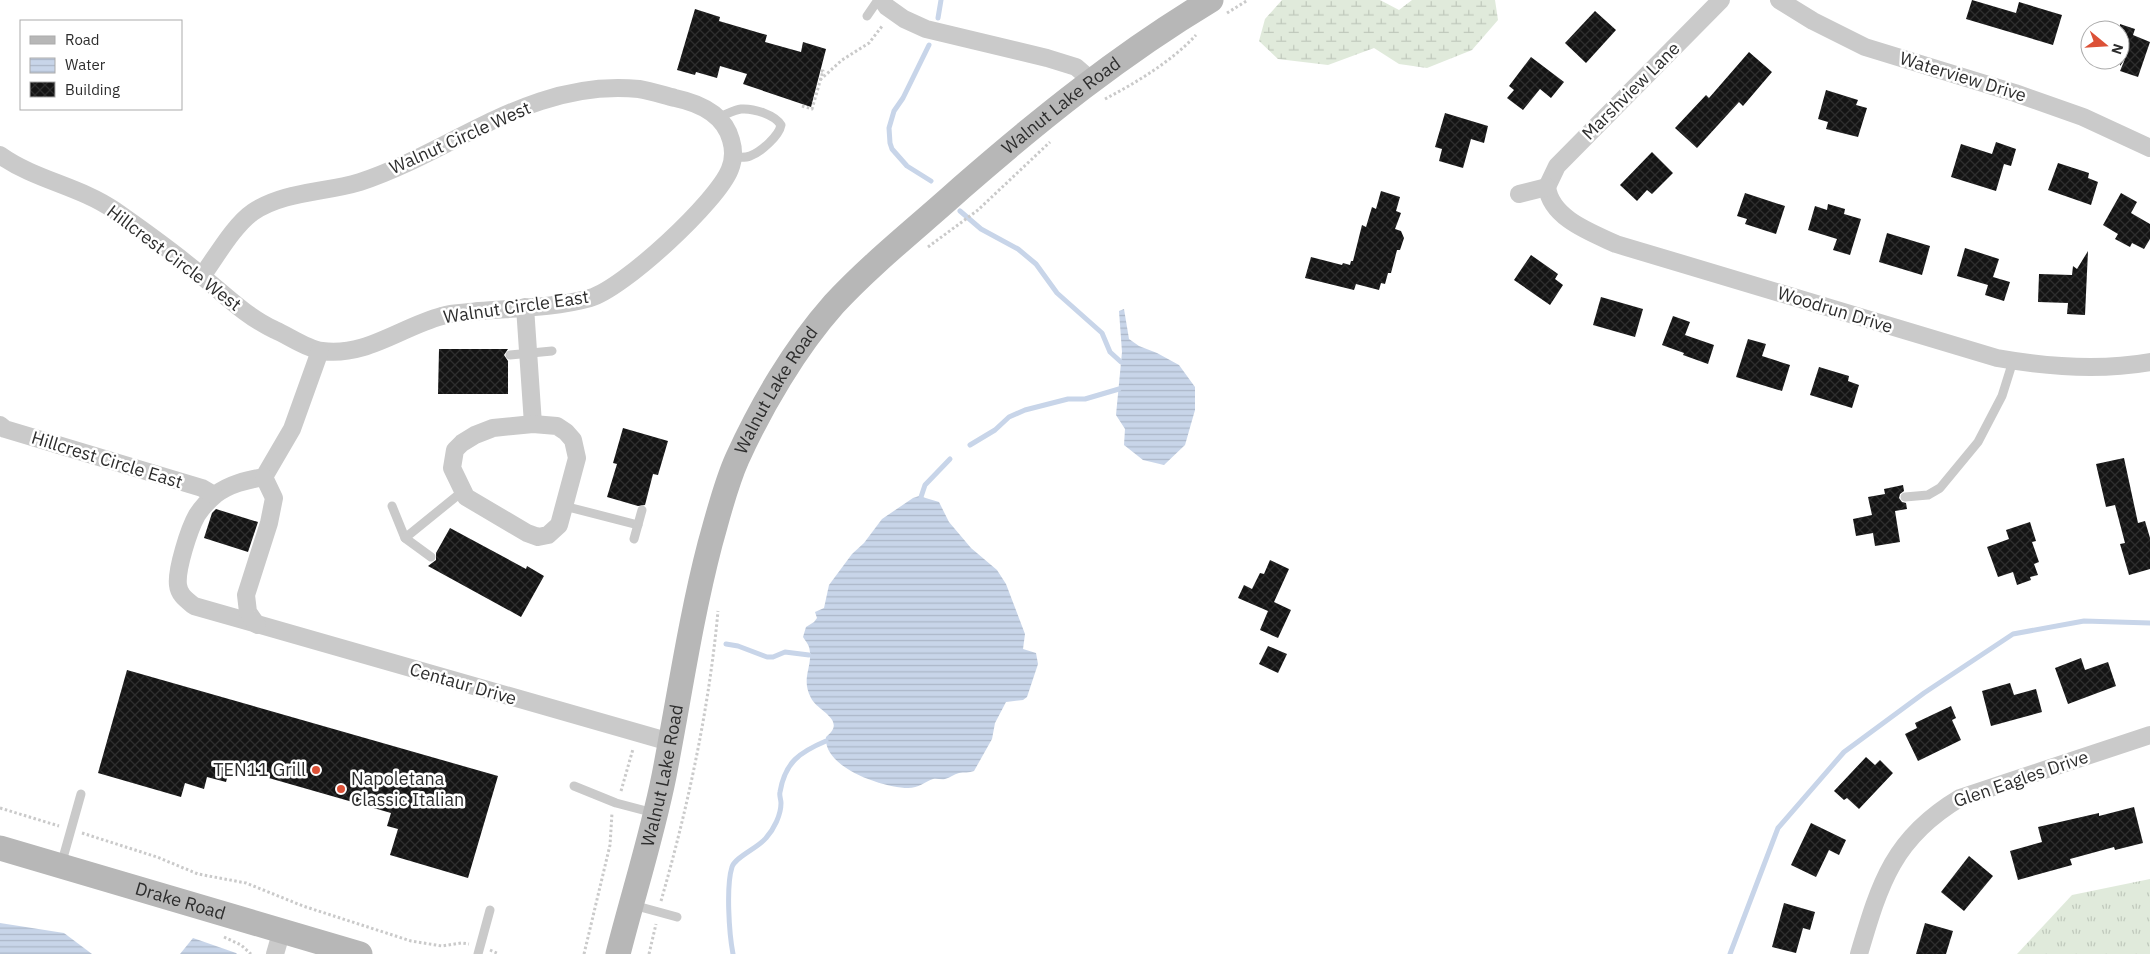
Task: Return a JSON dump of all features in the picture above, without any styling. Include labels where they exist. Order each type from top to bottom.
[{"type":"street","name":"Marshview Lane","points":[[1547,187],[1557,166],[1721,0]]},
{"type":"street","name":"Waterview Drive","points":[[1779,0],[1813,22],[1865,47],[2083,116],[2150,148]]},
{"type":"street","points":[[884,3],[904,19],[926,29],[1008,47],[1076,67],[1097,90]]},
{"type":"street","name":"Walnut Lake Road","points":[[618,954],[656,813],[701,579],[719,513],[736,462],[765,403],[794,357],[833,305],[871,268],[1013,142],[1097,90],[1154,36],[1218,7]]},
{"type":"street","name":"Walnut Circle West","points":[[202,276],[248,215],[274,200],[357,182],[405,164],[514,110],[569,93],[603,88],[641,89],[686,100],[702,107],[718,117],[727,129],[731,140],[732,165]]},
{"type":"street","name":"Hillcrest Circle West","points":[[0,155],[14,165],[92,197],[111,208],[202,276],[232,303],[266,326],[320,351]]},
{"type":"street","name":"Walnut Circle East","points":[[320,351],[352,350],[380,343],[413,326],[444,315],[525,307],[594,297],[635,272],[709,201],[732,165]]},
{"type":"street","points":[[1520,194],[1547,187]]},
{"type":"street","name":"Woodrun Drive","points":[[1547,187],[1554,207],[1585,230],[1616,244],[1997,358],[2078,367],[2128,366],[2150,362]]},
{"type":"street","points":[[525,307],[533,424]]},
{"type":"street","points":[[214,495],[241,481],[264,476],[292,429],[320,351]]},
{"type":"street","points":[[533,424],[557,426],[566,432],[576,448],[577,458],[559,525],[548,535],[538,537],[527,533],[466,497],[463,491],[452,468],[456,450],[475,434],[493,428],[533,424]]},
{"type":"street","name":"Hillcrest Circle East","points":[[0,425],[5,429],[202,488],[214,495]]},
{"type":"street","points":[[257,625],[248,612],[246,595],[269,523],[274,498],[264,476]]},
{"type":"street","name":"Centaur Drive","points":[[214,495],[197,516],[186,544],[178,586],[182,596],[194,606],[670,742]]},
{"type":"street","name":"Glen Eagles Drive","points":[[1859,954],[1874,900],[1886,874],[1900,851],[1916,831],[1936,812],[1960,798],[2150,735]]},
{"type":"street","name":"Drake Road","points":[[0,848],[360,954]]},
{"type":"street","points":[[275,954],[282,930]]},
{"type":"lane","points":[[867,16],[884,3]]},
{"type":"lane","points":[[718,117],[741,109],[778,119],[781,125],[780,132],[756,153],[732,165]]},
{"type":"lane","points":[[510,355],[552,351]]},
{"type":"lane","points":[[1906,497],[1928,495],[1940,488],[1978,442],[2002,396],[2014,361]]},
{"type":"lane","points":[[406,538],[463,491]]},
{"type":"lane","points":[[392,506],[406,538],[431,557]]},
{"type":"lane","points":[[564,506],[638,525]]},
{"type":"lane","points":[[634,539],[642,510]]},
{"type":"lane","points":[[574,786],[616,803],[656,813]]},
{"type":"lane","points":[[60,865],[81,794]]},
{"type":"lane","points":[[631,904],[677,917]]},
{"type":"lane","points":[[479,951],[490,910]]},
{"type":"path","points":[[1218,7],[1248,0]]},
{"type":"path","points":[[820,80],[842,60],[869,43],[884,3]]},
{"type":"path","points":[[1097,90],[1128,87],[1170,58],[1202,28]]},
{"type":"path","points":[[802,106],[812,109],[823,71],[821,71]]},
{"type":"path","points":[[927,248],[978,210],[1052,140]]},
{"type":"path","points":[[648,954],[684,814],[696,755],[716,635],[718,606]]},
{"type":"path","points":[[584,954],[610,845],[612,814],[638,733]]},
{"type":"path","points":[[0,808],[157,857],[198,874],[246,883],[294,903],[411,941],[442,946],[461,943],[479,951],[498,954]]},
{"type":"green space","points":[[1282,0],[1380,0],[1399,10],[1412,0],[1495,0],[1498,20],[1472,50],[1427,68],[1399,64],[1374,48],[1328,65],[1278,59],[1259,41],[1265,19]]},
{"type":"green space","points":[[2150,879],[2150,954],[2017,954],[2072,895]]},
{"type":"water","points":[[1124,309],[1129,339],[1139,346],[1179,365],[1195,387],[1195,410],[1185,445],[1164,465],[1143,460],[1124,445],[1125,429],[1116,415],[1122,352],[1119,311]]},
{"type":"water","points":[[919,496],[939,502],[949,522],[971,548],[997,570],[1006,584],[1025,634],[1023,649],[1036,653],[1038,664],[1027,697],[1023,700],[1006,702],[995,723],[992,739],[974,771],[957,774],[945,779],[933,779],[918,786],[908,788],[871,780],[844,767],[834,758],[828,748],[826,737],[832,731],[833,721],[814,703],[808,691],[807,678],[810,654],[809,646],[803,637],[806,627],[817,618],[815,612],[824,608],[829,585],[852,554],[864,543],[882,519]]},
{"type":"water","points":[[0,923],[64,933],[92,954],[0,954]]},
{"type":"water","points":[[193,938],[236,953],[237,954],[180,954]]},
{"type":"building","points":[[1972,0],[2016,13],[2019,2],[2062,15],[2053,45],[1966,19]]},
{"type":"building","points":[[695,9],[720,17],[719,21],[767,35],[765,42],[801,52],[803,42],[826,49],[811,107],[743,84],[747,74],[720,66],[717,78],[696,72],[695,75],[677,70]]},
{"type":"building","points":[[1595,11],[1616,30],[1586,63],[1565,43]]},
{"type":"building","points":[[2130,27],[2135,29],[2133,35],[2150,42],[2138,77],[2120,71],[2130,70]]},
{"type":"building","points":[[1749,52],[1772,72],[1743,106],[1739,102],[1697,148],[1675,128],[1706,95],[1709,98]]},
{"type":"building","points":[[1531,57],[1564,82],[1551,98],[1540,89],[1523,110],[1507,98],[1514,90],[1509,86]]},
{"type":"building","points":[[1826,90],[1858,100],[1856,105],[1867,108],[1858,137],[1826,129],[1828,122],[1818,119]]},
{"type":"building","points":[[1445,113],[1488,126],[1484,143],[1471,139],[1463,168],[1439,161],[1442,149],[1435,147]]},
{"type":"building","points":[[1996,142],[2016,149],[2011,166],[2004,164],[1996,191],[1951,177],[1961,144],[1992,154]]},
{"type":"building","points":[[1652,152],[1673,173],[1652,194],[1647,190],[1637,201],[1620,185]]},
{"type":"building","points":[[2058,163],[2089,173],[2088,178],[2098,182],[2091,205],[2048,190]]},
{"type":"building","points":[[1381,191],[1400,197],[1396,211],[1401,213],[1395,229],[1401,231],[1404,238],[1400,250],[1397,250],[1391,273],[1388,273],[1385,284],[1381,283],[1379,290],[1356,284],[1354,290],[1305,278],[1311,257],[1342,265],[1343,263],[1350,265],[1351,261],[1353,261],[1362,225],[1366,227],[1372,207],[1376,209]]},
{"type":"building","points":[[1745,193],[1785,206],[1776,234],[1745,224],[1747,219],[1737,216]]},
{"type":"building","points":[[2121,193],[2137,202],[2131,213],[2150,224],[2150,239],[2144,249],[2132,243],[2130,247],[2115,239],[2118,234],[2103,225]]},
{"type":"building","points":[[1828,204],[1845,209],[1844,214],[1861,219],[1850,255],[1833,250],[1837,239],[1808,230],[1815,206],[1827,210]]},
{"type":"building","points":[[1887,233],[1930,246],[1922,275],[1879,262]]},
{"type":"building","points":[[1965,248],[1999,259],[1993,277],[2010,282],[2004,301],[1985,295],[1988,285],[1957,276]]},
{"type":"building","points":[[2088,251],[2085,315],[2067,314],[2068,303],[2038,302],[2039,274],[2072,275],[2073,266],[2077,269]]},
{"type":"building","points":[[1531,255],[1558,274],[1555,279],[1563,285],[1550,305],[1514,280]]},
{"type":"building","points":[[1601,297],[1643,309],[1635,337],[1593,325]]},
{"type":"building","points":[[1673,316],[1690,322],[1685,335],[1714,345],[1708,364],[1662,345]]},
{"type":"building","points":[[1748,339],[1766,344],[1762,356],[1790,365],[1782,391],[1736,377]]},
{"type":"building","points":[[439,349],[508,349],[504,355],[508,361],[508,394],[438,394]]},
{"type":"building","points":[[1819,367],[1849,376],[1848,381],[1859,385],[1852,408],[1810,395]]},
{"type":"building","points":[[623,428],[668,441],[658,475],[653,474],[645,505],[638,506],[607,497],[617,464],[613,463]]},
{"type":"building","points":[[2124,458],[2138,523],[2145,521],[2150,538],[2150,569],[2129,575],[2120,544],[2125,543],[2115,505],[2106,507],[2096,464]]},
{"type":"building","points":[[1903,485],[1904,491],[1900,494],[1899,498],[1902,502],[1906,503],[1907,509],[1895,511],[1900,542],[1875,546],[1873,533],[1856,536],[1853,519],[1872,515],[1868,497],[1885,494],[1884,489]]},
{"type":"building","points":[[216,509],[258,522],[248,552],[204,538],[212,513]]},
{"type":"building","points":[[2030,522],[2036,541],[2032,542],[2039,562],[2034,564],[2038,575],[2030,577],[2031,580],[2017,585],[2013,572],[1998,577],[1987,547],[2009,539],[2006,530]]},
{"type":"building","points":[[450,528],[526,569],[527,566],[544,576],[521,617],[428,566],[436,560],[436,553]]},
{"type":"building","points":[[1270,560],[1289,569],[1274,602],[1291,610],[1278,638],[1260,630],[1268,611],[1238,598],[1244,585],[1252,589],[1260,573],[1264,574]]},
{"type":"building","points":[[1268,646],[1287,654],[1278,673],[1259,664]]},
{"type":"building","points":[[2081,658],[2085,670],[2108,662],[2116,686],[2068,704],[2055,668]]},
{"type":"building","points":[[127,670],[498,776],[468,878],[390,855],[398,829],[387,826],[391,813],[230,767],[226,782],[207,777],[204,789],[185,783],[181,797],[98,773]]},
{"type":"building","points":[[2010,683],[2014,695],[2036,689],[2042,712],[1991,726],[1982,691]]},
{"type":"building","points":[[1951,706],[1956,718],[1952,720],[1961,740],[1918,761],[1905,734],[1917,728],[1915,723]]},
{"type":"building","points":[[1866,757],[1875,765],[1880,760],[1893,773],[1859,809],[1847,798],[1844,800],[1834,791]]},
{"type":"building","points":[[2134,807],[2143,843],[2115,850],[2114,847],[2070,859],[2072,865],[2018,880],[2010,851],[2042,842],[2038,827],[2099,813],[2099,816]]},
{"type":"building","points":[[1811,823],[1846,840],[1839,855],[1829,850],[1816,877],[1791,865]]},
{"type":"building","points":[[1969,856],[1993,876],[1964,911],[1941,892]]},
{"type":"building","points":[[1784,903],[1815,912],[1810,930],[1803,928],[1796,953],[1772,947]]},
{"type":"building","points":[[1925,923],[1953,931],[1946,954],[1916,954]]},
{"type":"waterway","points":[[938,18],[941,0]]},
{"type":"waterway","points":[[929,45],[903,98],[894,111],[889,128],[892,149],[907,166],[931,181]]},
{"type":"waterway","points":[[960,211],[981,229],[1018,249],[1036,264],[1057,293],[1102,333],[1110,352],[1121,362]]},
{"type":"waterway","points":[[970,445],[995,430],[1009,417],[1025,410],[1068,399],[1085,399],[1119,389]]},
{"type":"waterway","points":[[921,497],[925,485],[950,459]]},
{"type":"waterway","points":[[1730,954],[1778,828],[1844,752],[1924,693],[2013,634],[2084,621],[2150,623]]},
{"type":"waterway","points":[[726,644],[738,646],[767,657],[773,657],[785,652],[809,655]]},
{"type":"waterway","points":[[733,954],[729,910],[729,886],[732,867],[737,860],[762,842],[774,826],[781,808],[780,793],[782,782],[795,759],[809,749],[826,741]]},
{"type":"place","name":"TEN11 Grill","points":[[316,770]]},
{"type":"place","name":"Napoletana Classic Italian","points":[[341,789]]}]
